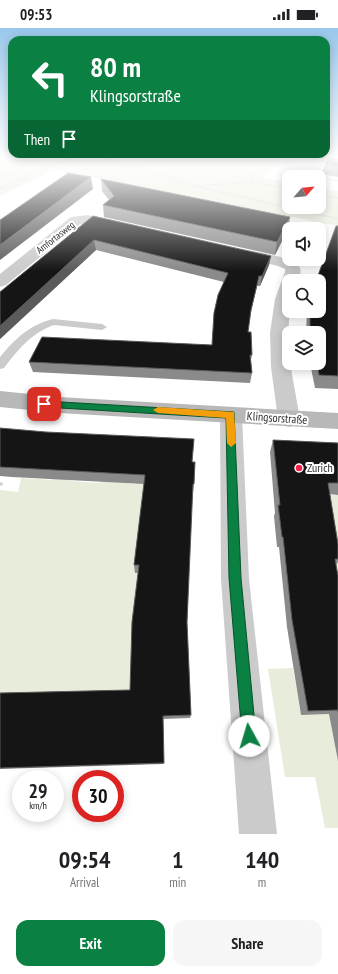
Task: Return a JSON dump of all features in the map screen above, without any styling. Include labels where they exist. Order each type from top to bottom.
[{"type":"street","name":"Amfortasweg","points":[[0,282],[76,220],[88,219],[135,230]]},
{"type":"street","points":[[229,251],[288,265],[292,267],[292,274]]},
{"type":"street","points":[[282,304],[279,324],[279,353],[289,419]]},
{"type":"street","name":"Klingsorstraße","points":[[0,399],[59,405],[338,421]]},
{"type":"street","points":[[231,415],[235,578],[258,834]]},
{"type":"lane","points":[[0,365],[28,333],[45,324],[53,322],[102,327]]},
{"type":"path","points":[[235,196],[338,220]]},
{"type":"path","points":[[327,196],[338,198]]},
{"type":"green space","points":[[184,196],[282,196],[282,214],[326,214],[326,196],[338,196],[338,226],[326,224],[326,222],[318,222]]},
{"type":"green space","points":[[21,478],[52,480],[53,478],[71,479],[71,481],[100,483],[101,480],[134,484],[136,484],[136,480],[149,481],[135,572],[140,573],[132,694],[0,697],[0,490],[18,492]]},
{"type":"green space","points":[[318,490],[338,492],[338,628]]},
{"type":"green space","points":[[293,668],[301,715],[329,714],[338,761],[338,828],[325,828],[315,777],[285,777],[268,669]]},
{"type":"building","points":[[35,196],[66,196],[0,245],[0,220]]},
{"type":"building","points":[[114,196],[184,196],[290,217],[287,222],[282,222],[282,232],[277,242],[103,205]]},
{"type":"building","points":[[93,216],[271,256],[262,276],[259,276],[251,310],[248,332],[251,332],[252,355],[250,355],[252,373],[29,362],[42,337],[212,345],[214,313],[218,295],[228,273],[94,240],[0,326],[0,292]]},
{"type":"building","points":[[336,226],[338,226],[338,376],[319,375],[318,370],[326,370],[326,326],[310,325],[310,318],[326,318],[326,274],[319,274],[321,266],[326,266],[326,254]]},
{"type":"building","points":[[0,428],[46,432],[194,439],[192,462],[195,462],[187,622],[191,715],[163,716],[164,763],[0,768],[0,693],[130,690],[132,622],[139,565],[134,565],[145,475],[0,467]]},
{"type":"building","points":[[273,440],[338,443],[338,483],[328,483],[338,544],[338,559],[335,559],[338,576],[338,710],[308,711],[292,620],[278,505],[280,505]]},
{"type":"slow traffic","points":[[158,410],[231,415],[231,443]]},
{"type":"place","name":"Zurich","points":[[299,468]]},
{"type":"route","points":[[44,404],[231,415],[235,578],[249,736]]}]
